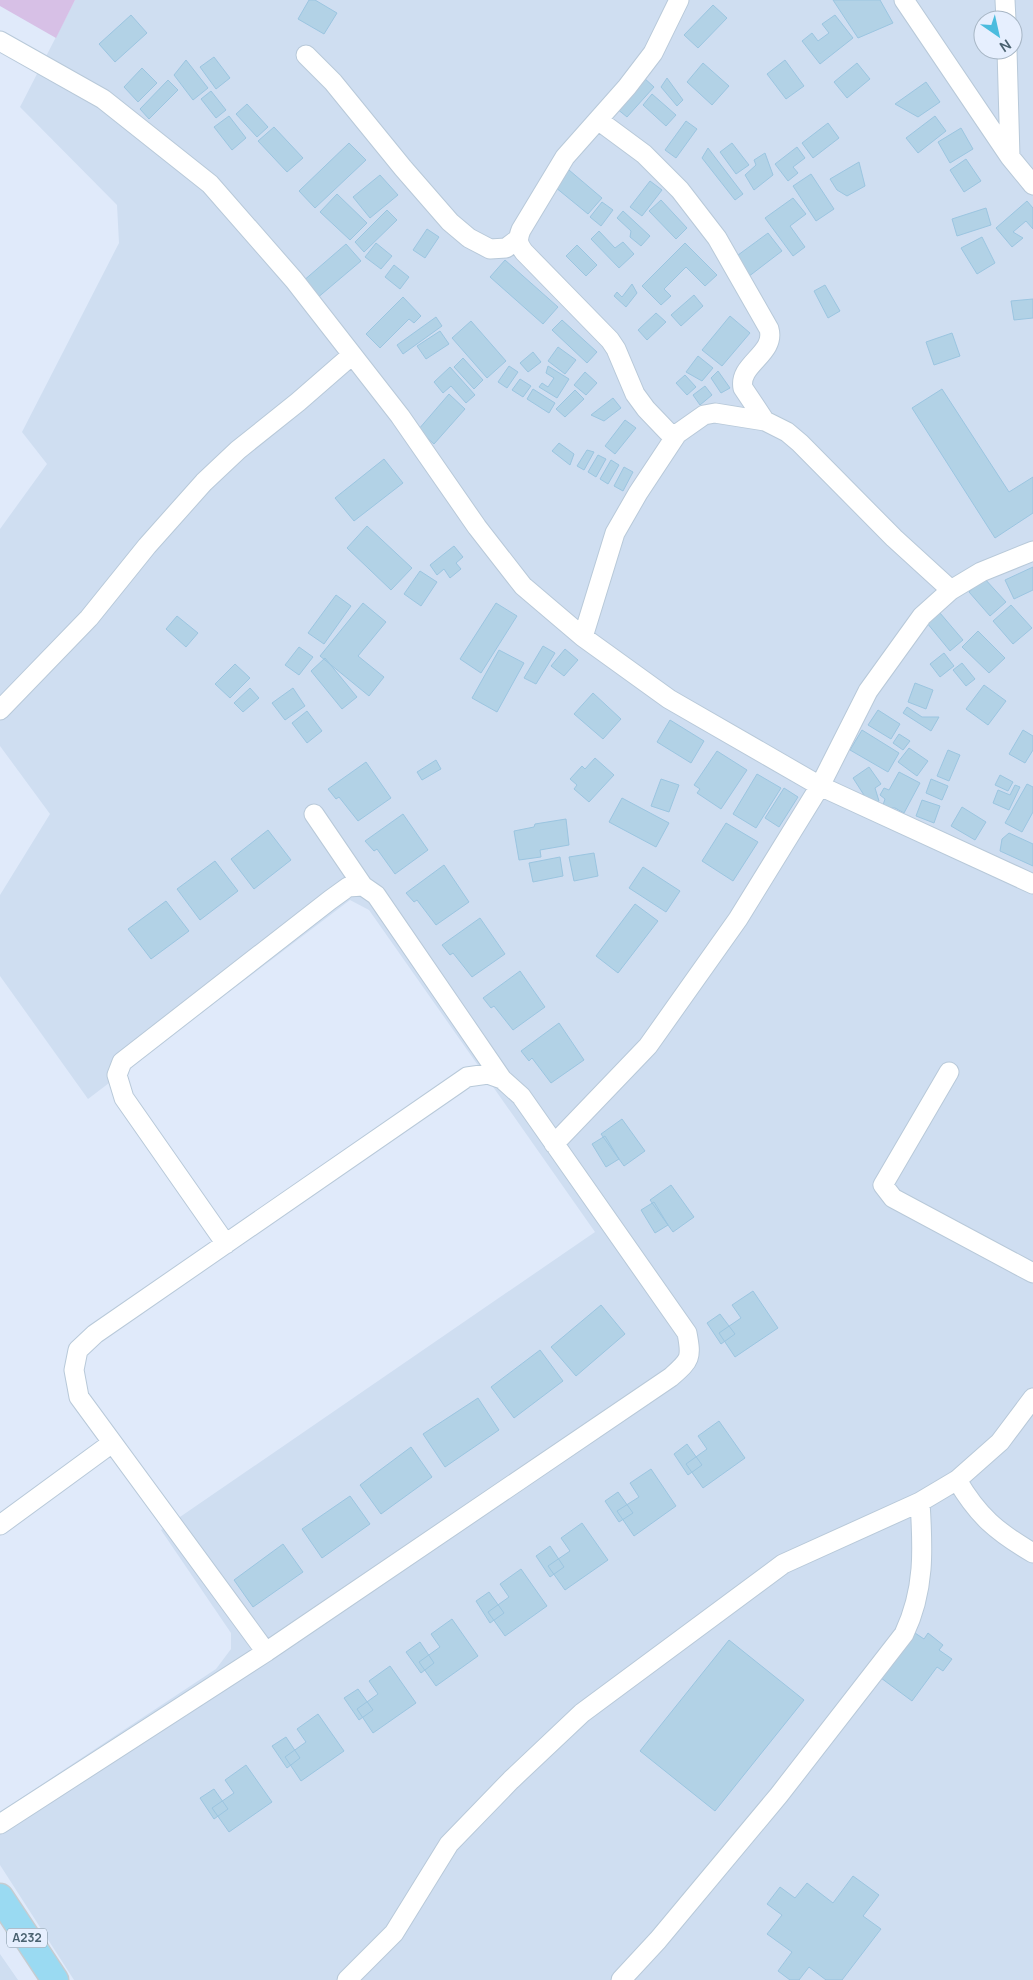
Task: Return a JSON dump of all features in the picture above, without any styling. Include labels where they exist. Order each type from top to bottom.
[{"type":"highway","name":"A232","points":[[0,1897],[55,1980]]},
{"type":"highway","name":"A232","points":[[0,1926],[36,1980]]},
{"type":"street","points":[[306,55],[332,82],[450,222],[469,238],[490,250],[506,248],[518,239],[526,222],[565,157],[628,87],[653,53],[679,0]]},
{"type":"street","points":[[904,0],[1010,157],[1033,185]]},
{"type":"street","points":[[0,41],[103,99],[210,184],[294,280],[400,416],[477,527],[523,586],[583,637],[669,699],[820,786],[1033,884]]},
{"type":"street","points":[[1007,60],[1010,157]]},
{"type":"street","points":[[598,120],[644,154],[680,190],[717,238],[769,329],[770,340],[766,349],[747,372],[742,383],[743,388],[765,421]]},
{"type":"street","points":[[518,239],[519,246],[524,252],[610,340],[616,349],[635,394],[646,409],[668,432],[677,434]]},
{"type":"street","points":[[0,710],[89,618],[147,546],[204,482],[238,450],[298,402],[352,355]]},
{"type":"street","points":[[583,637],[615,533],[638,493],[677,434],[704,415],[715,413],[765,421],[787,432],[800,442],[894,538],[951,590]]},
{"type":"street","points":[[554,1144],[648,1046],[738,920],[820,786],[868,691],[922,616],[951,590],[981,572],[1033,551]]},
{"type":"street","points":[[0,1824],[266,1652],[671,1377],[687,1362],[690,1349],[687,1333],[521,1096],[502,1080],[376,895],[363,886],[314,814]]},
{"type":"street","points":[[226,1244],[124,1098],[117,1075],[122,1062],[330,900],[348,888],[363,886]]},
{"type":"street","points":[[949,1072],[883,1185],[893,1198],[1033,1274]]},
{"type":"street","points":[[266,1652],[78,1397],[74,1370],[78,1350],[95,1334],[467,1076],[488,1074],[502,1080]]},
{"type":"street","points":[[347,1980],[394,1933],[449,1844],[512,1780],[582,1714],[783,1564],[920,1502],[957,1480],[1000,1442],[1033,1398]]},
{"type":"street","points":[[0,1525],[112,1442]]},
{"type":"street","points":[[957,1480],[969,1501],[984,1518],[1011,1540],[1033,1553]]},
{"type":"street","points":[[621,1980],[658,1940],[779,1795],[904,1634],[911,1619],[922,1578],[923,1546],[920,1502]]},
{"type":"shaded area","points":[[0,0],[75,0],[56,38],[0,6]]},
{"type":"shaded area","points":[[75,0],[1033,0],[1033,1980],[74,1980],[0,1865],[0,1812],[216,1669],[231,1649],[231,1633],[161,1530],[595,1232],[369,910],[350,900],[88,1099],[0,976],[0,895],[50,814],[0,746],[0,529],[47,464],[22,432],[119,243],[117,205],[20,107]]},
{"type":"shaded area","points":[[0,1954],[18,1980],[0,1980]]},
{"type":"building","points":[[309,0],[315,0],[337,13],[324,34],[298,19]]},
{"type":"building","points":[[833,0],[880,0],[893,23],[858,38]]},
{"type":"building","points":[[713,5],[727,18],[698,48],[684,35]]},
{"type":"building","points":[[131,15],[147,33],[115,62],[99,44]]},
{"type":"building","points":[[835,15],[853,38],[820,64],[802,41],[812,33],[818,41],[829,33],[822,24]]},
{"type":"building","points":[[214,57],[230,78],[216,89],[200,67]]},
{"type":"building","points":[[186,60],[208,88],[193,100],[174,75]]},
{"type":"building","points":[[785,60],[804,86],[786,99],[767,74]]},
{"type":"building","points":[[703,63],[729,86],[712,105],[687,82]]},
{"type":"building","points":[[857,63],[870,79],[847,98],[834,82]]},
{"type":"building","points":[[142,68],[157,83],[138,102],[124,87]]},
{"type":"building","points":[[643,77],[654,87],[627,117],[616,108]]},
{"type":"building","points":[[667,78],[683,100],[677,106],[661,87]]},
{"type":"building","points":[[168,80],[178,90],[149,119],[140,109]]},
{"type":"building","points":[[926,82],[940,102],[918,117],[895,104]]},
{"type":"building","points":[[211,91],[226,110],[216,118],[201,99]]},
{"type":"building","points":[[652,94],[676,115],[666,126],[643,105]]},
{"type":"building","points":[[247,104],[268,127],[257,137],[236,114]]},
{"type":"building","points":[[229,116],[246,138],[232,150],[214,127]]},
{"type":"building","points":[[935,116],[946,131],[918,153],[906,138]]},
{"type":"building","points":[[686,121],[697,129],[676,158],[665,150]]},
{"type":"building","points":[[828,123],[839,138],[813,158],[802,143]]},
{"type":"building","points":[[274,127],[303,158],[287,172],[258,141]]},
{"type":"building","points":[[961,128],[973,149],[950,163],[938,142]]},
{"type":"building","points":[[349,143],[366,160],[315,208],[299,191]]},
{"type":"building","points":[[732,143],[749,165],[736,174],[720,152]]},
{"type":"building","points":[[797,147],[805,158],[793,167],[798,173],[788,181],[775,164]]},
{"type":"building","points":[[708,148],[743,194],[735,200],[702,158]]},
{"type":"building","points":[[765,153],[773,175],[754,190],[745,175],[756,165],[754,160]]},
{"type":"building","points":[[966,159],[981,181],[964,192],[950,170]]},
{"type":"building","points":[[859,162],[865,186],[847,196],[837,190],[830,179]]},
{"type":"building","points":[[569,170],[602,198],[588,214],[555,187]]},
{"type":"building","points":[[811,174],[834,209],[816,221],[793,186]]},
{"type":"building","points":[[380,175],[398,195],[370,218],[353,197]]},
{"type":"building","points":[[650,181],[662,190],[642,216],[630,207]]},
{"type":"building","points":[[337,194],[367,223],[350,240],[320,212]]},
{"type":"building","points":[[793,198],[806,214],[790,226],[805,247],[793,256],[765,218]]},
{"type":"building","points":[[661,200],[687,228],[676,239],[649,211]]},
{"type":"building","points":[[1027,201],[1033,208],[1033,229],[1026,221],[1013,232],[1023,238],[1012,247],[996,228]]},
{"type":"building","points":[[602,202],[613,210],[601,226],[590,217]]},
{"type":"building","points":[[986,208],[991,225],[957,236],[952,219]]},
{"type":"building","points":[[387,210],[397,220],[364,252],[355,242]]},
{"type":"building","points":[[623,211],[650,236],[641,246],[630,237],[631,231],[617,218]]},
{"type":"building","points":[[427,229],[439,237],[425,258],[413,250]]},
{"type":"building","points":[[599,231],[615,248],[623,242],[634,254],[619,268],[591,239]]},
{"type":"building","points":[[768,233],[782,251],[748,277],[734,258]]},
{"type":"building","points":[[982,237],[995,263],[977,274],[961,248]]},
{"type":"building","points":[[376,243],[392,256],[381,269],[365,257]]},
{"type":"building","points":[[685,243],[717,275],[705,286],[686,267],[664,289],[671,296],[661,305],[642,286]]},
{"type":"building","points":[[346,244],[361,261],[316,299],[302,282]]},
{"type":"building","points":[[577,245],[597,265],[586,276],[566,256]]},
{"type":"building","points":[[505,260],[558,307],[543,324],[490,277]]},
{"type":"building","points":[[394,265],[409,277],[400,289],[385,277]]},
{"type":"building","points":[[632,284],[637,293],[626,307],[614,296],[617,292],[622,297]]},
{"type":"building","points":[[825,285],[840,311],[828,318],[814,291]]},
{"type":"building","points":[[694,295],[703,306],[681,326],[671,315]]},
{"type":"building","points":[[403,297],[421,316],[414,323],[409,319],[380,348],[366,334]]},
{"type":"building","points":[[1033,299],[1033,318],[1014,320],[1011,301]]},
{"type":"building","points":[[656,313],[666,322],[647,340],[638,330]]},
{"type":"building","points":[[730,316],[750,333],[722,366],[702,350]]},
{"type":"building","points":[[436,317],[442,326],[403,354],[397,345]]},
{"type":"building","points":[[562,320],[597,352],[587,363],[552,330]]},
{"type":"building","points":[[471,321],[506,361],[487,378],[452,338]]},
{"type":"building","points":[[440,331],[449,344],[426,359],[417,346]]},
{"type":"building","points":[[952,333],[960,356],[934,365],[926,342]]},
{"type":"building","points":[[558,347],[576,360],[565,374],[548,361]]},
{"type":"building","points":[[533,352],[541,362],[528,372],[520,363]]},
{"type":"building","points":[[698,356],[713,368],[702,381],[686,372]]},
{"type":"building","points":[[463,358],[483,380],[474,389],[454,367]]},
{"type":"building","points":[[509,366],[518,372],[507,388],[498,382]]},
{"type":"building","points":[[548,366],[569,379],[557,398],[539,387],[542,383],[548,387],[554,378],[546,373]]},
{"type":"building","points":[[450,367],[475,395],[466,403],[451,386],[443,393],[434,382]]},
{"type":"building","points":[[718,371],[730,388],[721,393],[711,378]]},
{"type":"building","points":[[585,372],[597,383],[586,395],[574,385]]},
{"type":"building","points":[[685,375],[696,387],[687,395],[676,383]]},
{"type":"building","points":[[520,379],[531,386],[523,397],[512,390]]},
{"type":"building","points":[[705,386],[712,395],[700,405],[693,395]]},
{"type":"building","points":[[533,389],[555,403],[549,413],[527,399]]},
{"type":"building","points":[[942,389],[1009,492],[1033,477],[1033,513],[995,538],[912,408]]},
{"type":"building","points":[[575,390],[584,399],[565,417],[556,409]]},
{"type":"building","points":[[449,394],[465,409],[434,444],[418,430]]},
{"type":"building","points":[[613,398],[621,408],[604,421],[591,415]]},
{"type":"building","points":[[625,420],[636,428],[615,454],[605,446]]},
{"type":"building","points":[[559,443],[574,454],[570,465],[552,451]]},
{"type":"building","points":[[587,450],[594,452],[584,470],[577,466]]},
{"type":"building","points":[[598,455],[606,459],[596,477],[588,472]]},
{"type":"building","points":[[384,459],[403,483],[354,521],[335,498]]},
{"type":"building","points":[[611,460],[619,465],[608,484],[600,479]]},
{"type":"building","points":[[624,467],[633,472],[623,491],[614,486]]},
{"type":"building","points":[[367,526],[412,568],[391,590],[347,548]]},
{"type":"building","points":[[454,546],[463,557],[456,563],[461,569],[450,578],[444,569],[437,575],[430,565]]},
{"type":"building","points":[[1033,567],[1033,590],[1014,599],[1005,580]]},
{"type":"building","points":[[420,571],[437,582],[421,606],[404,594]]},
{"type":"building","points":[[984,578],[1006,602],[990,616],[969,592]]},
{"type":"building","points":[[336,595],[351,606],[324,644],[308,633]]},
{"type":"building","points":[[363,603],[386,622],[358,656],[384,677],[369,696],[320,656]]},
{"type":"building","points":[[496,603],[517,616],[481,673],[460,659]]},
{"type":"building","points":[[1011,605],[1032,628],[1013,644],[993,621]]},
{"type":"building","points":[[940,613],[963,640],[950,651],[927,623]]},
{"type":"building","points":[[177,616],[198,633],[186,647],[166,629]]},
{"type":"building","points":[[978,631],[1005,658],[989,673],[962,647]]},
{"type":"building","points":[[543,646],[555,653],[536,684],[524,678]]},
{"type":"building","points":[[299,647],[313,657],[299,675],[285,665]]},
{"type":"building","points":[[565,649],[578,660],[564,676],[551,666]]},
{"type":"building","points":[[499,650],[524,663],[497,712],[472,698]]},
{"type":"building","points":[[944,653],[954,666],[940,677],[930,664]]},
{"type":"building","points":[[325,658],[357,697],[342,709],[311,671]]},
{"type":"building","points":[[962,663],[975,679],[966,686],[953,670]]},
{"type":"building","points":[[235,664],[250,678],[230,698],[215,684]]},
{"type":"building","points":[[915,683],[933,690],[926,709],[908,702]]},
{"type":"building","points":[[984,685],[1006,701],[988,725],[966,709]]},
{"type":"building","points":[[250,688],[259,698],[243,712],[234,703]]},
{"type":"building","points":[[293,688],[305,706],[285,720],[272,703]]},
{"type":"building","points":[[593,693],[621,719],[603,739],[574,714]]},
{"type":"building","points":[[907,707],[922,717],[939,717],[931,731],[903,713]]},
{"type":"building","points":[[878,710],[900,724],[891,739],[868,725]]},
{"type":"building","points":[[307,711],[322,731],[307,743],[292,723]]},
{"type":"building","points":[[670,720],[704,741],[691,763],[657,742]]},
{"type":"building","points":[[862,730],[899,753],[888,772],[850,750]]},
{"type":"building","points":[[1023,730],[1033,736],[1033,750],[1025,763],[1009,754]]},
{"type":"building","points":[[899,734],[910,741],[903,750],[893,743]]},
{"type":"building","points":[[909,748],[928,761],[917,776],[898,762]]},
{"type":"building","points":[[948,750],[960,755],[949,781],[937,776]]},
{"type":"building","points":[[717,751],[747,770],[721,809],[697,793],[700,789],[694,785]]},
{"type":"building","points":[[595,758],[614,775],[589,802],[574,789],[577,785],[570,779],[582,766],[585,769]]},
{"type":"building","points":[[436,760],[441,769],[422,780],[417,772]]},
{"type":"building","points":[[366,762],[391,798],[358,821],[339,797],[336,799],[328,789]]},
{"type":"building","points":[[869,767],[881,784],[875,788],[879,801],[871,806],[853,778]]},
{"type":"building","points":[[899,772],[920,783],[904,813],[895,808],[882,808],[885,799],[880,795],[884,788],[889,790]]},
{"type":"building","points":[[757,774],[781,788],[756,828],[733,814]]},
{"type":"building","points":[[1000,775],[1013,782],[1008,791],[995,785]]},
{"type":"building","points":[[661,779],[679,785],[669,812],[651,806]]},
{"type":"building","points":[[931,779],[948,786],[942,800],[926,793]]},
{"type":"building","points":[[1027,784],[1033,787],[1033,812],[1022,832],[1005,823]]},
{"type":"building","points":[[1015,785],[1020,787],[1009,810],[993,803],[998,790],[1010,795]]},
{"type":"building","points":[[784,788],[798,797],[779,827],[765,818]]},
{"type":"building","points":[[622,798],[669,823],[656,847],[609,822]]},
{"type":"building","points":[[922,800],[940,806],[934,823],[916,816]]},
{"type":"building","points":[[962,807],[986,822],[975,840],[951,826]]},
{"type":"building","points":[[403,814],[428,850],[395,874],[377,849],[374,851],[365,841]]},
{"type":"building","points":[[566,819],[569,845],[540,850],[541,857],[519,860],[514,831],[534,827],[535,824]]},
{"type":"building","points":[[726,823],[758,842],[733,881],[702,861]]},
{"type":"building","points":[[268,830],[291,860],[254,889],[231,859]]},
{"type":"building","points":[[1009,833],[1033,844],[1033,866],[1000,851],[1002,839]]},
{"type":"building","points":[[594,853],[598,876],[574,881],[569,857]]},
{"type":"building","points":[[560,857],[563,876],[533,882],[529,863]]},
{"type":"building","points":[[215,861],[238,891],[200,920],[177,889]]},
{"type":"building","points":[[444,865],[469,902],[436,925],[417,900],[414,902],[406,893]]},
{"type":"building","points":[[643,867],[680,891],[666,912],[629,888]]},
{"type":"building","points":[[166,901],[189,931],[151,959],[128,929]]},
{"type":"building","points":[[635,904],[658,921],[618,973],[596,956]]},
{"type":"building","points":[[480,918],[505,954],[472,977],[453,953],[450,955],[442,945]]},
{"type":"building","points":[[520,971],[545,1007],[513,1030],[494,1006],[491,1008],[483,998]]},
{"type":"building","points":[[559,1023],[584,1060],[551,1083],[532,1058],[529,1061],[521,1051]]},
{"type":"building","points":[[622,1119],[645,1151],[624,1166],[601,1134]]},
{"type":"building","points":[[605,1136],[619,1159],[606,1167],[592,1144]]},
{"type":"building","points":[[671,1185],[694,1217],[673,1232],[650,1200]]},
{"type":"building","points":[[654,1202],[668,1225],[655,1233],[641,1210]]},
{"type":"building","points":[[753,1291],[778,1328],[735,1357],[719,1333],[741,1318],[732,1305]]},
{"type":"building","points":[[601,1305],[625,1334],[576,1376],[551,1347]]},
{"type":"building","points":[[720,1314],[735,1334],[721,1344],[707,1323]]},
{"type":"building","points":[[540,1350],[563,1381],[514,1418],[491,1387]]},
{"type":"building","points":[[478,1398],[499,1430],[445,1467],[423,1434]]},
{"type":"building","points":[[719,1421],[745,1458],[703,1488],[686,1464],[707,1449],[698,1436]]},
{"type":"building","points":[[687,1444],[702,1465],[688,1475],[674,1454]]},
{"type":"building","points":[[411,1447],[432,1477],[381,1514],[360,1485]]},
{"type":"building","points":[[651,1469],[676,1506],[634,1536],[617,1511],[639,1497],[630,1483]]},
{"type":"building","points":[[618,1492],[633,1513],[619,1522],[605,1501]]},
{"type":"building","points":[[350,1496],[370,1524],[322,1558],[302,1529]]},
{"type":"building","points":[[582,1523],[608,1560],[565,1590],[548,1566],[570,1551],[561,1538]]},
{"type":"building","points":[[283,1544],[303,1572],[253,1607],[234,1580]]},
{"type":"building","points":[[550,1546],[564,1567],[550,1577],[536,1556]]},
{"type":"building","points":[[521,1569],[547,1606],[505,1636],[488,1612],[509,1597],[500,1584]]},
{"type":"building","points":[[489,1592],[504,1613],[490,1623],[476,1601]]},
{"type":"building","points":[[452,1619],[478,1656],[436,1686],[419,1662],[440,1647],[431,1634]]},
{"type":"building","points":[[915,1633],[924,1639],[928,1633],[943,1645],[939,1650],[952,1659],[943,1671],[937,1667],[912,1701],[881,1678]]},
{"type":"building","points":[[729,1640],[804,1700],[715,1811],[640,1751]]},
{"type":"building","points":[[420,1642],[434,1663],[421,1673],[406,1652]]},
{"type":"building","points":[[390,1666],[416,1703],[373,1733],[357,1709],[378,1694],[369,1681]]},
{"type":"building","points":[[358,1689],[373,1710],[359,1720],[344,1698]]},
{"type":"building","points":[[318,1714],[344,1751],[301,1781],[285,1757],[306,1742],[297,1729]]},
{"type":"building","points":[[286,1737],[300,1758],[287,1768],[272,1746]]},
{"type":"building","points":[[246,1765],[272,1802],[229,1832],[212,1808],[234,1793],[225,1780]]},
{"type":"building","points":[[214,1789],[228,1809],[214,1819],[200,1798]]},
{"type":"building","points":[[853,1876],[879,1895],[863,1916],[881,1929],[842,1980],[826,1980],[809,1967],[799,1980],[790,1980],[778,1971],[792,1952],[767,1934],[782,1915],[767,1904],[780,1887],[795,1898],[807,1883],[833,1903]]}]
